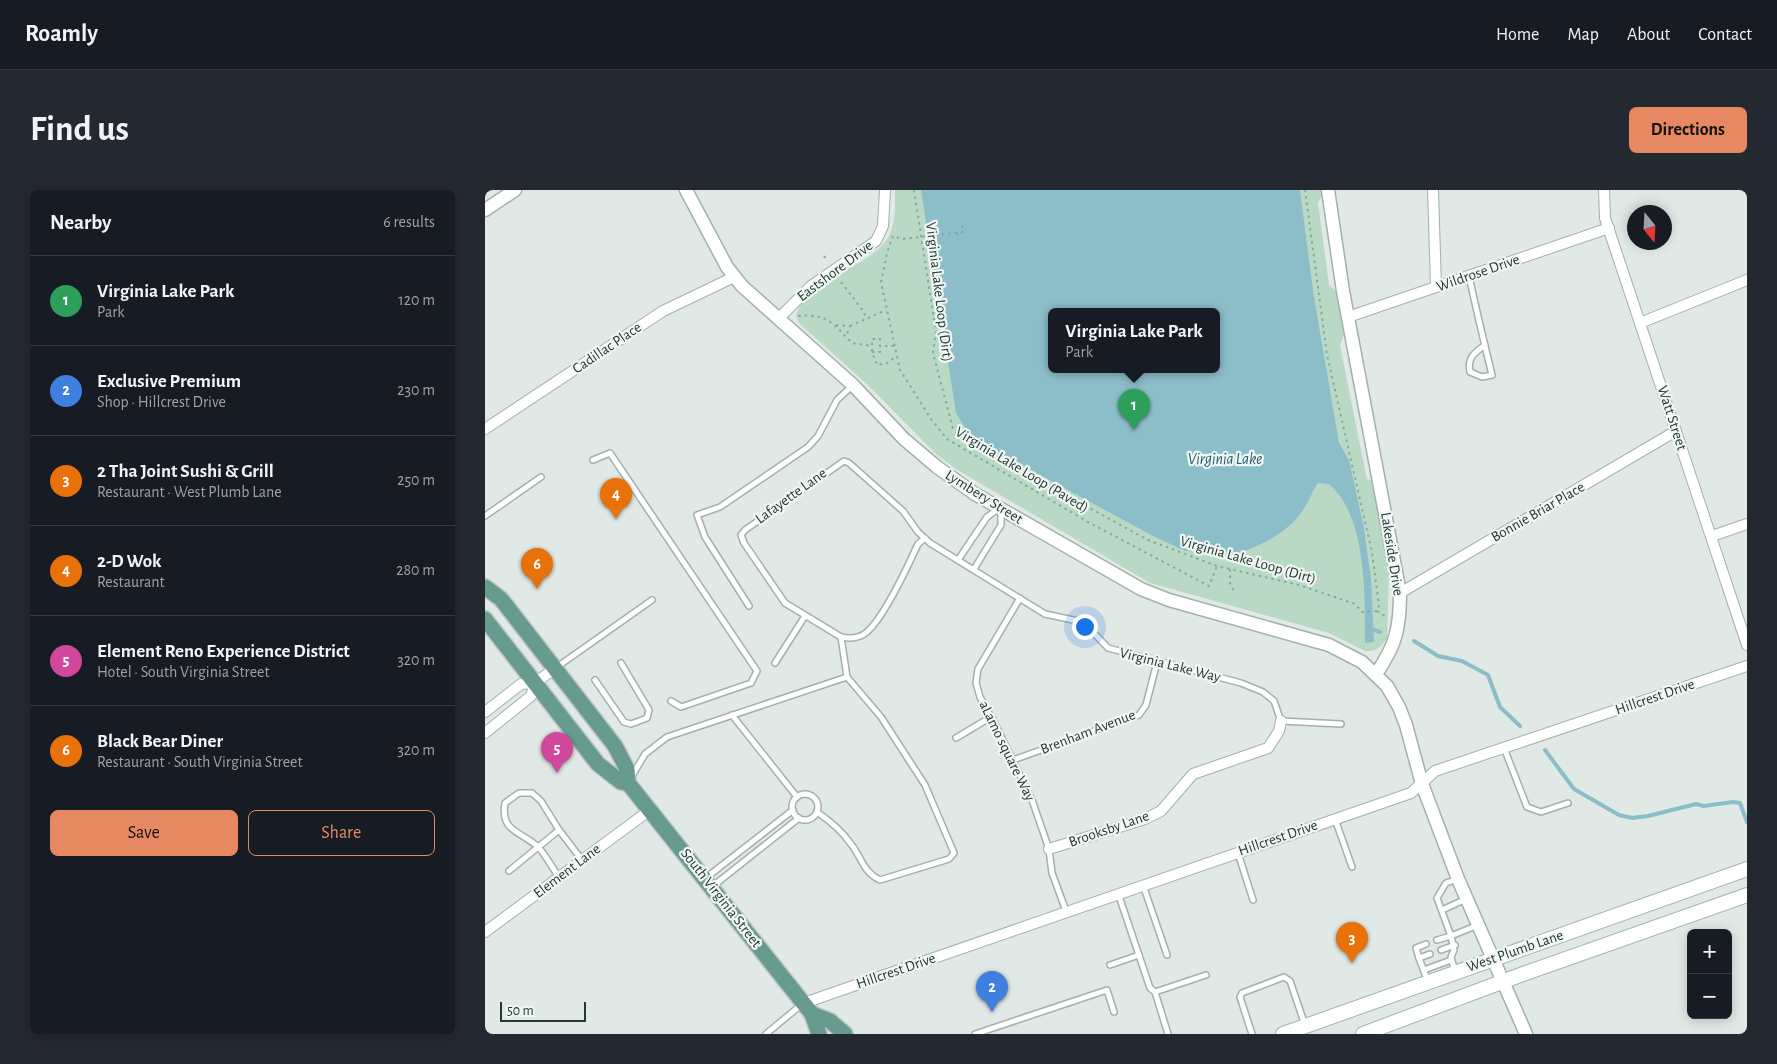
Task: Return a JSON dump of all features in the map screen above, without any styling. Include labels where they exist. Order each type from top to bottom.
[{"type":"main road","name":"South Virginia Street","points":[[485,587],[501,599],[615,746],[627,769],[628,783],[808,1008],[819,1034]]},
{"type":"main road","name":"South Virginia Street","points":[[485,619],[598,764],[621,782],[628,783]]},
{"type":"main road","name":"West Plumb Lane","points":[[1283,1034],[1453,966],[1493,959],[1747,870]]},
{"type":"main road","name":"West Plumb Lane","points":[[1363,1034],[1503,981],[1747,895]]},
{"type":"main road","name":"South Virginia Street","points":[[808,1008],[830,1021],[845,1034]]},
{"type":"street","points":[[485,210],[515,190]]},
{"type":"street","name":"Lymbery Street","points":[[686,190],[734,277],[853,385],[904,440],[937,467],[975,494],[1141,589],[1169,600],[1329,645],[1363,662],[1376,674]]},
{"type":"street","name":"Eastshore Drive","points":[[778,318],[811,286],[875,241],[883,226],[885,190]]},
{"type":"street","name":"Lakeside Drive","points":[[1328,190],[1348,317],[1400,593],[1399,629],[1396,640],[1376,674]]},
{"type":"street","points":[[1433,190],[1436,287]]},
{"type":"street","name":"Watt Street","points":[[1604,190],[1605,218],[1747,645]]},
{"type":"street","name":"Wildrose Drive","points":[[1348,317],[1609,228]]},
{"type":"street","name":"Cadillac Place","points":[[485,429],[663,310],[734,277]]},
{"type":"street","points":[[1640,323],[1747,280]]},
{"type":"street","name":"Bonnie Briar Place","points":[[1400,593],[1676,431]]},
{"type":"street","points":[[1711,536],[1747,524]]},
{"type":"street","name":"Hillcrest Drive","points":[[808,1008],[1067,911],[1411,793],[1435,771],[1747,666]]},
{"type":"street","points":[[485,712],[521,684],[535,683],[554,669]]},
{"type":"street","points":[[1376,674],[1387,686],[1399,707],[1422,784],[1458,879],[1526,1034]]},
{"type":"street","points":[[485,734],[531,696],[535,683]]},
{"type":"street","name":"Brooksby Lane","points":[[1049,849],[1145,819],[1161,811],[1193,774],[1269,748],[1279,731],[1281,721]]},
{"type":"street","name":"Element Lane","points":[[485,932],[650,810]]},
{"type":"lane","points":[[1469,276],[1492,375],[1482,377],[1471,372],[1468,363],[1471,356],[1485,345]]},
{"type":"lane","points":[[749,606],[705,536],[697,515],[720,507],[808,447],[818,436],[837,400],[853,385]]},
{"type":"lane","points":[[593,460],[609,454],[757,671],[751,682],[681,706],[671,700]]},
{"type":"lane","name":"Lafayette Lane","points":[[805,616],[785,603],[744,543],[741,535],[745,530],[844,461]]},
{"type":"lane","name":"Virginia Lake Way","points":[[844,461],[849,463],[903,511],[925,538],[1045,614],[1078,621],[1090,628],[1108,648],[1241,683],[1263,692],[1274,701],[1281,721]]},
{"type":"lane","points":[[485,516],[541,477]]},
{"type":"lane","points":[[959,560],[987,517],[1001,508]]},
{"type":"lane","points":[[974,569],[1001,526],[1001,508]]},
{"type":"lane","points":[[775,663],[805,616],[841,637],[848,639],[866,633],[877,621],[918,544],[925,538]]},
{"type":"lane","name":"aLamo square Way","points":[[1019,598],[979,669],[976,683],[980,697],[1032,800],[1049,849],[1053,873],[1067,911]]},
{"type":"lane","points":[[554,669],[652,600]]},
{"type":"lane","points":[[817,812],[832,822],[852,845],[870,875],[880,880],[949,858],[954,853],[925,785],[881,718],[847,677],[841,637]]},
{"type":"lane","name":"Brenham Avenue","points":[[1013,760],[1139,715],[1146,705],[1157,662]]},
{"type":"lane","points":[[595,680],[624,722],[631,724],[647,718],[649,710],[621,663]]},
{"type":"lane","points":[[628,783],[645,754],[667,737],[847,677]]},
{"type":"lane","points":[[732,715],[797,797]]},
{"type":"lane","points":[[956,738],[991,717]]},
{"type":"lane","points":[[1281,721],[1341,724]]},
{"type":"lane","points":[[1504,748],[1527,807],[1541,812],[1568,803]]},
{"type":"lane","points":[[559,877],[539,848],[507,825],[503,815],[505,803],[519,793],[532,793],[541,801],[559,830],[582,860]]},
{"type":"lane","points":[[709,882],[799,818],[807,819],[817,812],[818,803],[813,796],[805,794],[797,797],[793,803],[793,810],[799,818]]},
{"type":"lane","points":[[709,882],[793,810]]},
{"type":"lane","points":[[1335,819],[1351,867]]},
{"type":"lane","points":[[509,871],[559,830]]},
{"type":"lane","points":[[1237,852],[1253,900]]},
{"type":"lane","points":[[1453,966],[1455,945],[1437,898],[1446,883],[1458,879]]},
{"type":"lane","points":[[1143,885],[1167,955]]},
{"type":"lane","points":[[1118,893],[1150,988],[1155,992],[1168,1034]]},
{"type":"lane","points":[[1442,910],[1467,899]]},
{"type":"lane","points":[[1437,940],[1478,925]]},
{"type":"lane","points":[[1426,944],[1416,948],[1426,976]]},
{"type":"lane","points":[[1441,950],[1455,945]]},
{"type":"lane","points":[[1419,958],[1430,954]]},
{"type":"lane","points":[[1109,965],[1139,955]]},
{"type":"lane","points":[[1155,992],[1206,975]]},
{"type":"lane","points":[[1252,1034],[1240,997],[1241,993],[1284,977],[1291,981],[1305,1026]]},
{"type":"lane","points":[[975,1034],[1107,990],[1115,1012]]},
{"type":"lane","points":[[766,1034],[808,1008]]},
{"type":"path","name":"Virginia Lake Loop (Dirt)","points":[[914,190],[936,332],[933,353],[948,412],[957,434],[1050,488],[1147,540],[1217,566],[1299,585],[1355,604],[1364,612],[1376,611]]},
{"type":"path","points":[[1305,190],[1307,218],[1327,355],[1372,552],[1379,606],[1376,611],[1386,618]]},
{"type":"path","points":[[921,238],[963,232],[962,225]]},
{"type":"path","points":[[957,233],[958,240]]},
{"type":"path","name":"Virginia Lake Loop (Paved)","points":[[921,238],[902,240],[893,236],[887,253],[881,282],[900,370],[931,420],[947,439],[1088,522],[1209,586],[1217,566]]},
{"type":"path","points":[[824,256],[827,260]]},
{"type":"path","points":[[841,282],[864,312],[866,319]]},
{"type":"path","points":[[797,316],[819,316],[835,324],[850,326],[886,310]]},
{"type":"path","points":[[835,324],[854,344],[872,346]]},
{"type":"path","points":[[846,337],[850,326]]},
{"type":"path","points":[[871,352],[880,352],[881,340],[871,339],[871,352],[879,366],[897,356]]},
{"type":"path","points":[[880,346],[894,346]]},
{"type":"path","points":[[1230,569],[1230,583],[1235,593]]},
{"type":"green space","name":"Virginia Lake","points":[[895,190],[1322,190],[1322,196],[1318,203],[1329,285],[1337,292],[1345,332],[1340,345],[1366,475],[1367,479],[1373,481],[1389,571],[1387,638],[1383,644],[1375,650],[1365,651],[1329,633],[1150,583],[956,469],[936,454],[870,387],[800,324],[796,316],[802,303],[812,292],[825,282],[868,257],[880,247],[889,236],[895,213]]},
{"type":"water","name":"Virginia Lake","points":[[921,190],[1300,190],[1313,291],[1339,443],[1349,460],[1364,528],[1371,579],[1374,642],[1365,643],[1364,581],[1357,536],[1351,516],[1341,498],[1329,484],[1318,483],[1303,510],[1295,520],[1277,535],[1255,547],[1220,559],[1214,550],[1185,551],[1151,535],[985,445],[969,434],[956,413]]},
{"type":"waterway","points":[[1374,630],[1380,632]]},
{"type":"waterway","points":[[1414,641],[1438,656],[1462,661],[1488,675],[1500,707],[1520,726]]},
{"type":"waterway","points":[[1545,750],[1574,789],[1619,815],[1632,818],[1696,804],[1704,806],[1733,802],[1740,803],[1747,822]]},
{"type":"place","name":"Virginia Lake Park","points":[[1134,430]]},
{"type":"place","name":"2-D Wok","points":[[616,519]]},
{"type":"place","name":"Black Bear Diner","points":[[537,589]]},
{"type":"place","name":"Element Reno Experience District","points":[[557,773]]},
{"type":"place","name":"2 Tha Joint Sushi & Grill","points":[[1352,963]]},
{"type":"place","name":"Exclusive Premium","points":[[992,1012]]}]
